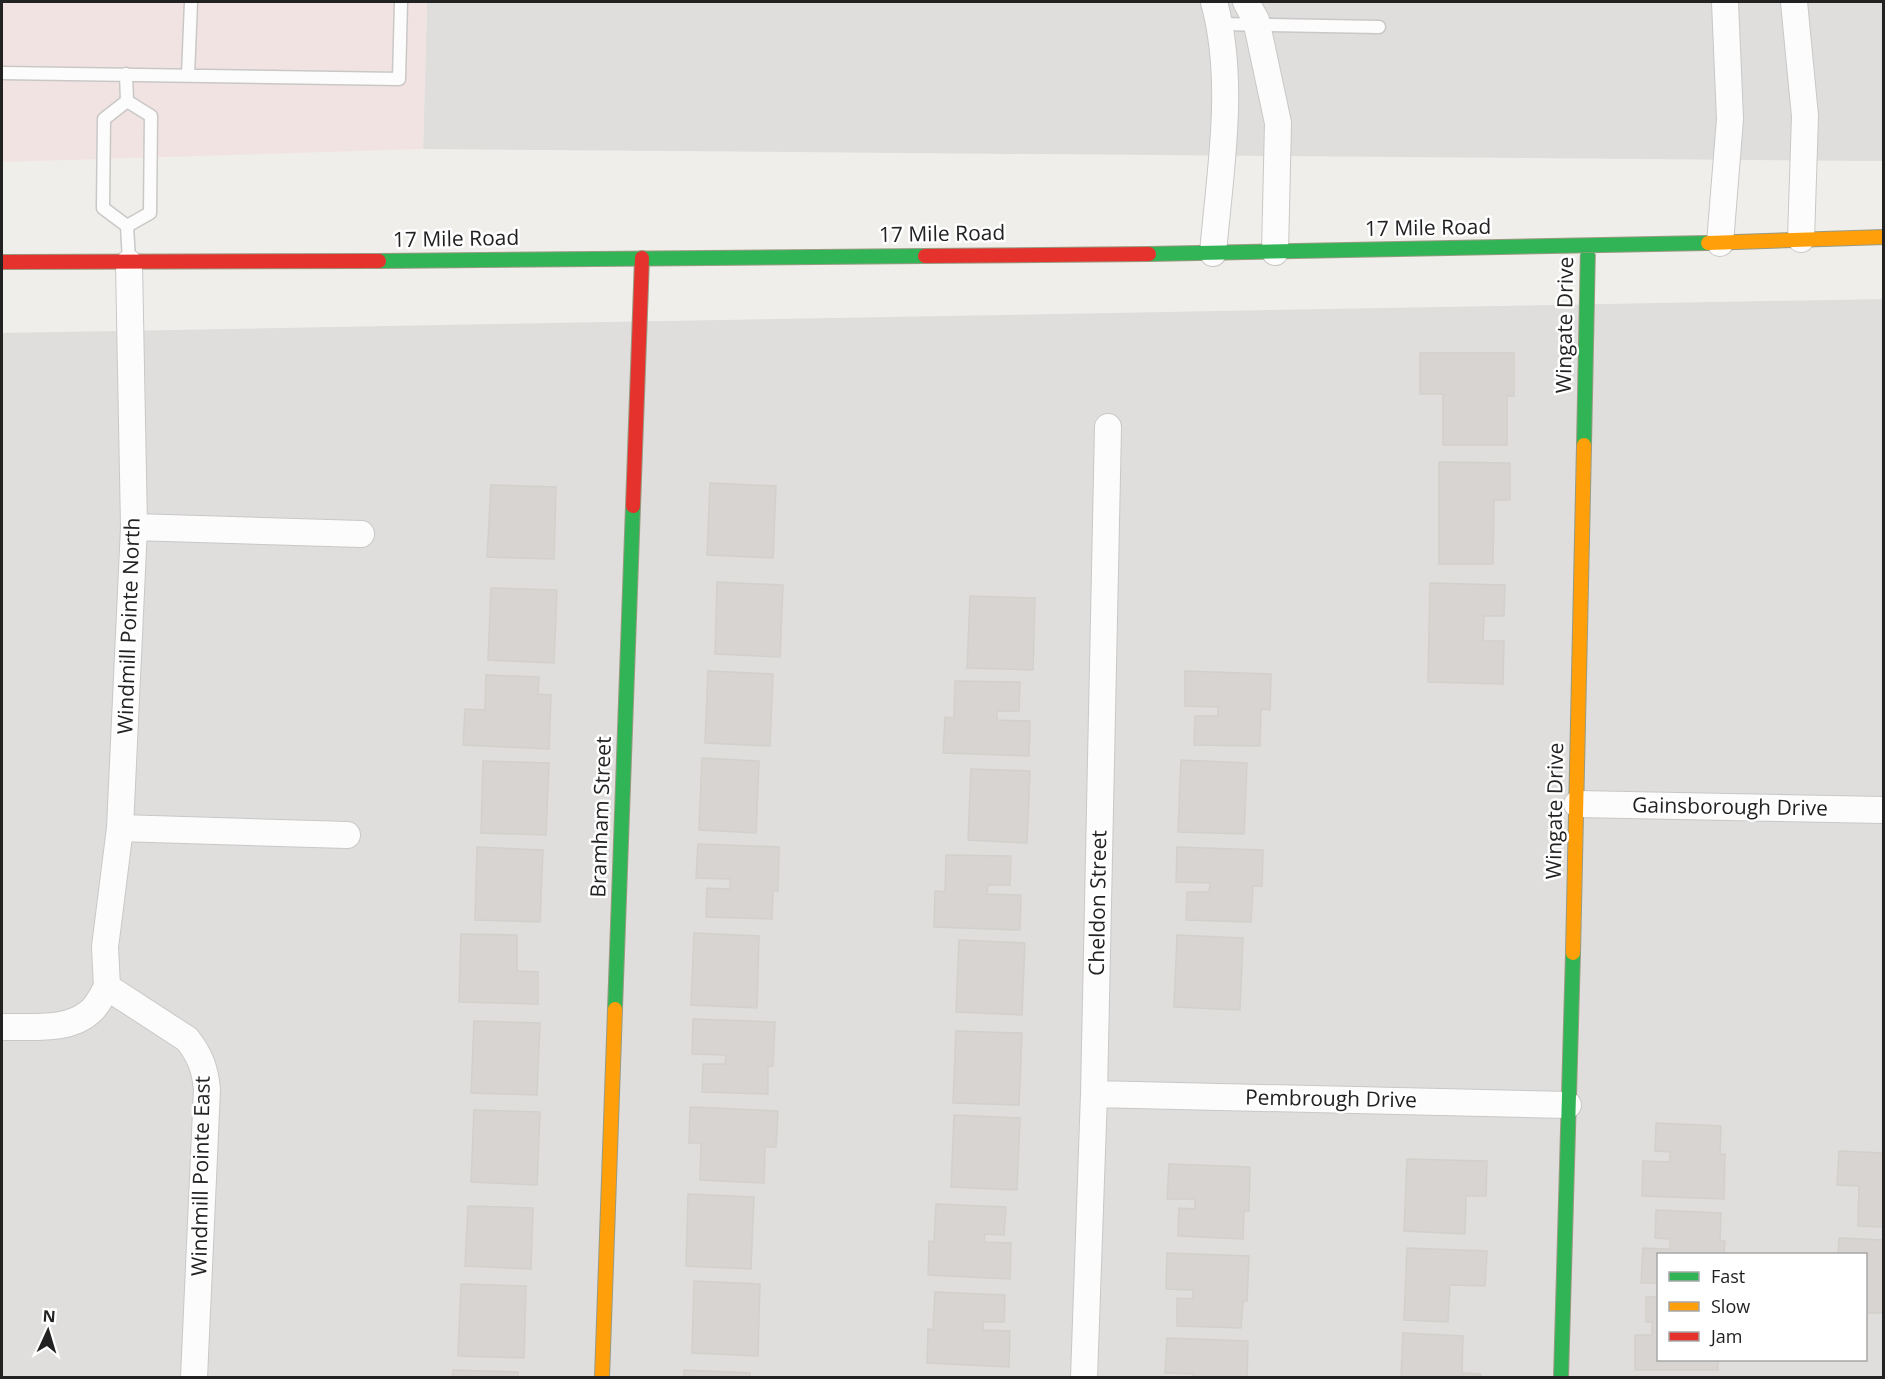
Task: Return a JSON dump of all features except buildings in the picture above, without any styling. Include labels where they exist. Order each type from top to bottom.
[{"type":"street","points":[[1246,2],[1257,26],[1278,123],[1275,252]]},
{"type":"street","points":[[1720,243],[1730,118],[1725,2]]},
{"type":"street","points":[[1794,2],[1805,116],[1801,239]]},
{"type":"street","points":[[1213,253],[1224,121],[1224,58],[1217,13]]},
{"type":"street","name":"17 Mile Road","points":[[2,262],[129,263],[1213,253],[1720,243],[1884,237]]},
{"type":"street","name":"Wingate Drive","points":[[1561,1377],[1577,804],[1588,246]]},
{"type":"street","name":"Bramham Street","points":[[602,1377],[642,258]]},
{"type":"street","name":"Windmill Pointe North","points":[[107,987],[105,947],[120,828],[134,526],[129,263]]},
{"type":"street","name":"Cheldon Street","points":[[1084,1377],[1094,1094],[1108,427]]},
{"type":"street","points":[[134,526],[361,534]]},
{"type":"street","name":"Gainsborough Drive","points":[[1577,804],[1884,810]]},
{"type":"street","points":[[120,828],[347,835]]},
{"type":"street","points":[[2,1026],[49,1026],[75,1021],[92,1010],[107,987]]},
{"type":"street","name":"Windmill Pointe East","points":[[107,987],[187,1039],[197,1051],[205,1068],[207,1089],[194,1377]]},
{"type":"street","name":"Pembrough Drive","points":[[1094,1094],[1568,1105]]},
{"type":"lane","points":[[188,75],[191,2]]},
{"type":"lane","points":[[2,72],[399,78],[401,2]]},
{"type":"lane","points":[[1217,13],[1257,26],[1379,27]]},
{"type":"lane","points":[[126,74],[127,101]]},
{"type":"lane","points":[[127,101],[104,119],[103,208],[127,226]]},
{"type":"lane","points":[[127,101],[151,116],[150,213],[127,226]]},
{"type":"lane","points":[[127,226],[129,263]]},
{"type":"shaded area","points":[[2,2],[427,2],[423,149],[2,162]]},
{"type":"shaded area","points":[[427,2],[1883,2],[1883,161],[423,149]]},
{"type":"shaded area","points":[[1883,299],[1883,1377],[2,1377],[2,333]]},
{"type":"traffic: fast","points":[[1149,254],[1708,243]]},
{"type":"traffic: fast","points":[[1584,445],[1588,246]]},
{"type":"traffic: fast","points":[[379,261],[925,256]]},
{"type":"traffic: fast","points":[[615,1009],[633,506]]},
{"type":"traffic: fast","points":[[1561,1378],[1573,953]]},
{"type":"traffic: slow","points":[[1708,243],[1884,237]]},
{"type":"traffic: slow","points":[[1573,953],[1584,445]]},
{"type":"traffic: slow","points":[[602,1378],[615,1009]]},
{"type":"traffic: jam","points":[[925,256],[1149,254]]},
{"type":"traffic: jam","points":[[633,506],[642,258]]},
{"type":"traffic: jam","points":[[2,262],[379,261]]}]
